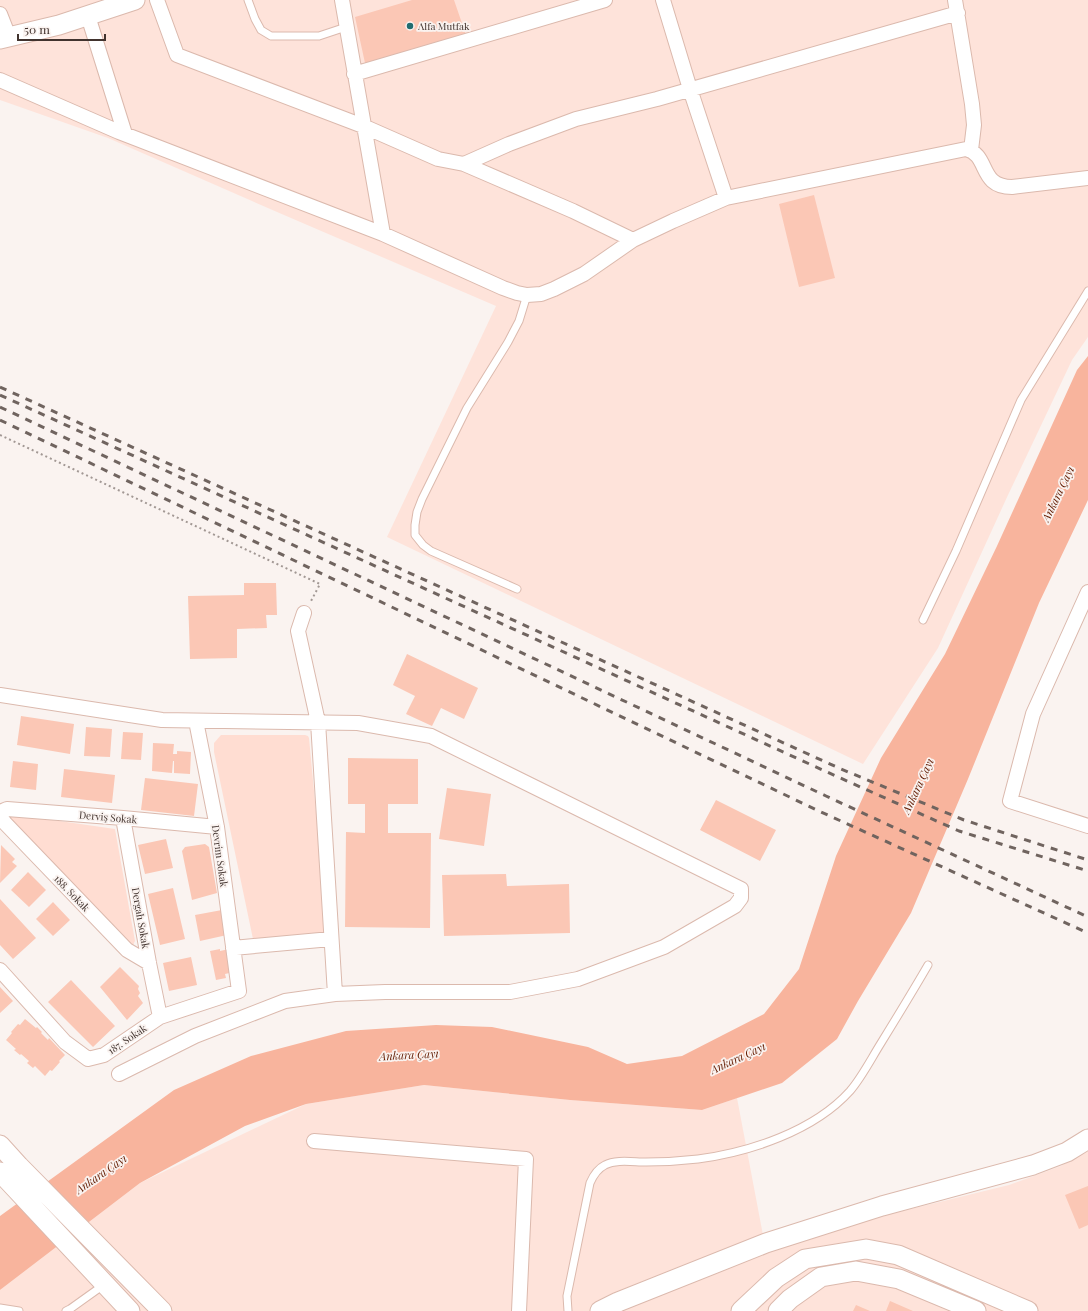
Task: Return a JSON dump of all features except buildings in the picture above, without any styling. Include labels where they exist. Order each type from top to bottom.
[{"type":"street","points":[[0,14],[4,38],[59,25],[135,0]]},
{"type":"street","points":[[157,0],[177,55],[363,126],[438,160],[464,164],[573,210],[633,240]]},
{"type":"street","points":[[342,0],[383,234]]},
{"type":"street","points":[[354,74],[606,0]]},
{"type":"street","points":[[663,0],[690,89],[726,198]]},
{"type":"street","points":[[464,164],[509,144],[576,119],[690,89],[956,6],[972,104],[974,125],[971,150]]},
{"type":"street","points":[[88,16],[125,134]]},
{"type":"street","points":[[0,80],[125,134],[383,234],[503,288],[517,293],[527,294],[541,294],[554,289],[584,274],[633,240],[726,198],[958,150],[971,150],[976,154],[990,179],[1001,186],[1012,187],[1088,178]]},
{"type":"street","points":[[1088,592],[1033,714],[1010,801],[1088,826]]},
{"type":"street","points":[[304,613],[298,631],[318,722],[335,994]]},
{"type":"street","points":[[0,695],[162,720],[358,723],[431,736],[741,889],[741,898],[735,906],[664,947],[578,979],[510,992],[385,992],[335,994],[286,1001],[195,1036],[119,1074]]},
{"type":"street","name":"Devrim Sokak","points":[[196,721],[217,827],[239,991]]},
{"type":"street","name":"Derviş Sokak","points":[[0,812],[7,809],[217,827]]},
{"type":"street","name":"188. Sokak","points":[[0,817],[127,950],[149,963]]},
{"type":"street","name":"Dergah Sokak","points":[[123,818],[160,1017]]},
{"type":"street","points":[[233,948],[332,939]]},
{"type":"street","name":"187. Sokak","points":[[0,970],[65,1042],[88,1060],[104,1055],[160,1017],[239,991]]},
{"type":"street","points":[[600,1311],[618,1302],[766,1243],[882,1206],[1033,1165],[1067,1152],[1088,1139]]},
{"type":"street","points":[[314,1141],[526,1159],[519,1311]]},
{"type":"street","points":[[0,1145],[8,1172],[78,1254],[130,1311]]},
{"type":"street","points":[[8,1172],[94,1242],[162,1311]]},
{"type":"street","points":[[741,1311],[776,1278],[805,1259],[866,1249],[898,1255],[1028,1311]]},
{"type":"street","points":[[778,1311],[790,1299],[821,1277],[856,1271],[899,1278],[976,1311]]},
{"type":"lane","points":[[248,0],[255,20],[261,30],[271,36],[319,36],[346,27]]},
{"type":"lane","points":[[923,620],[956,551],[1021,400],[1088,292]]},
{"type":"lane","points":[[517,589],[431,551],[418,540],[415,535],[415,525],[417,512],[422,499],[467,408],[511,337],[519,321],[527,294]]},
{"type":"lane","points":[[568,1311],[567,1296],[590,1184],[595,1172],[604,1165],[615,1162],[677,1161],[699,1159],[726,1153],[761,1144],[819,1117],[839,1102],[860,1079],[928,965]]},
{"type":"lane","points":[[66,1311],[105,1284]]},
{"type":"lane","points":[[0,1308],[19,1311]]},
{"type":"path","points":[[0,435],[320,584],[304,613]]},
{"type":"shaded area","points":[[0,0],[1088,0],[1088,337],[1072,360],[938,648],[863,764],[387,537],[496,306],[108,138],[0,100]]},
{"type":"shaded area","points":[[221,735],[308,736],[327,930],[325,933],[253,939],[214,752],[214,743]]},
{"type":"shaded area","points":[[11,814],[115,829],[135,941],[132,947],[9,822]]},
{"type":"shaded area","points":[[424,1085],[570,1100],[702,1110],[737,1098],[766,1251],[874,1218],[1009,1185],[1061,1166],[1088,1150],[1088,1311],[0,1311],[0,1290],[140,1183],[306,1104]]},
{"type":"water","name":"Ankara Çayı","points":[[1088,356],[1088,500],[1039,603],[968,779],[911,913],[837,1039],[782,1083],[702,1110],[570,1100],[424,1085],[306,1104],[245,1126],[140,1183],[0,1290],[0,1216],[174,1090],[251,1056],[346,1031],[436,1025],[492,1027],[588,1047],[627,1064],[682,1056],[764,1014],[799,969],[836,856],[881,758],[945,654],[997,546],[1077,370]]},
{"type":"railway","points":[[0,387],[841,769],[964,820],[1088,860]]},
{"type":"railway","points":[[0,395],[959,831],[1088,871]]},
{"type":"railway","points":[[0,407],[826,796],[1088,917]]},
{"type":"railway","points":[[0,420],[821,812],[1088,933]]},
{"type":"place","name":"Alfa Mutfak","points":[[410,26]]}]
